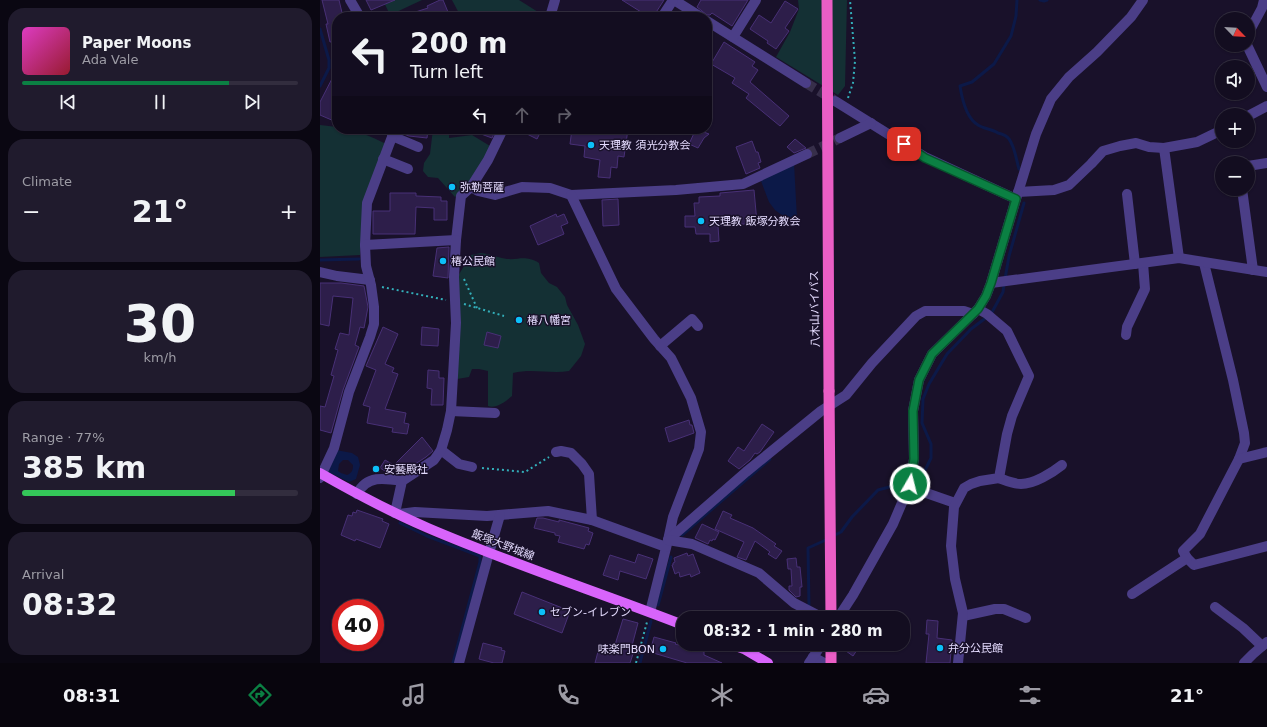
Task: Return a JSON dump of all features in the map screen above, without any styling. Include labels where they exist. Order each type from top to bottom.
[{"type":"highway","name":"八木山バイパス","points":[[827,0],[831,611]]},
{"type":"highway","points":[[831,651],[831,663]]},
{"type":"main road","name":"飯塚大野城線","points":[[320,475],[428,528],[490,553],[676,622]]},
{"type":"main road","points":[[746,651],[768,663]]},
{"type":"street","points":[[350,0],[357,12]]},
{"type":"street","points":[[551,12],[554,0]]},
{"type":"street","points":[[666,12],[674,0],[687,3],[696,12]]},
{"type":"street","points":[[733,37],[756,0]]},
{"type":"street","points":[[1001,282],[1017,196],[1036,134],[1051,99],[1069,77],[1097,52],[1131,17],[1143,0]]},
{"type":"street","points":[[1255,21],[1262,8],[1264,0]]},
{"type":"street","points":[[712,24],[806,83]]},
{"type":"street","points":[[1250,52],[1267,87]]},
{"type":"street","points":[[839,103],[925,158],[1017,196],[1054,190],[1069,185],[1103,151],[1136,143],[1149,147],[1164,148],[1197,142],[1215,133]]},
{"type":"street","points":[[1255,112],[1267,106]]},
{"type":"street","points":[[840,138],[871,123]]},
{"type":"street","points":[[320,475],[334,448],[349,392],[374,324],[374,307],[370,280],[366,266],[365,245],[367,203],[392,134]]},
{"type":"street","points":[[396,134],[418,147]]},
{"type":"street","points":[[357,494],[361,486],[368,481],[383,478],[402,481],[434,460],[441,450],[451,411],[458,302],[454,278],[456,240],[461,196],[471,187],[488,160],[501,134]]},
{"type":"street","points":[[1164,148],[1178,258]]},
{"type":"street","points":[[471,187],[478,191],[495,195],[522,187],[550,188],[571,195],[676,190],[743,184],[807,154]]},
{"type":"street","points":[[383,159],[408,169]]},
{"type":"street","points":[[1255,165],[1267,163]]},
{"type":"street","points":[[1126,335],[1127,327],[1145,289],[1139,264],[1127,194]]},
{"type":"street","points":[[571,195],[616,289],[671,358],[691,398],[701,432],[699,449],[673,517],[650,612]]},
{"type":"street","points":[[1243,196],[1253,270]]},
{"type":"street","points":[[365,245],[456,240]]},
{"type":"street","points":[[843,611],[893,524],[909,487],[914,459],[913,411],[919,380],[932,354],[982,314],[986,296],[1001,282],[1178,258],[1267,272]]},
{"type":"street","points":[[1204,263],[1233,380],[1245,443],[1239,459],[1200,534],[1183,551],[1194,565],[1267,546]]},
{"type":"street","points":[[320,272],[337,276],[370,280]]},
{"type":"street","points":[[667,544],[746,472],[821,411],[846,395],[872,363],[916,316],[925,311],[982,314],[1007,331],[1029,376],[1012,416],[1007,434],[1000,478]]},
{"type":"street","points":[[660,346],[692,319],[698,326]]},
{"type":"street","points":[[451,411],[495,413]]},
{"type":"street","points":[[441,450],[459,464],[472,467]]},
{"type":"street","points":[[556,452],[560,451],[571,453],[589,474],[592,520]]},
{"type":"street","points":[[1239,459],[1267,452]]},
{"type":"street","points":[[958,663],[963,616],[955,579],[951,546],[953,518],[956,503],[964,488],[971,484],[1000,478],[1012,483],[1023,484],[1043,477],[1062,465]]},
{"type":"street","points":[[402,481],[397,514],[415,512],[487,516],[548,511],[592,520],[667,544],[692,544],[760,572],[794,603],[809,611]]},
{"type":"street","points":[[909,487],[956,503]]},
{"type":"street","points":[[459,663],[500,515]]},
{"type":"street","points":[[1132,594],[1187,558]]},
{"type":"street","points":[[1215,607],[1265,644],[1244,663]]},
{"type":"street","points":[[963,616],[995,609],[1004,609],[1026,618]]},
{"type":"street","points":[[817,651],[811,660],[824,663]]},
{"type":"path","points":[[839,103],[849,96],[853,84],[855,61],[850,0]]},
{"type":"path","points":[[462,273],[477,308]]},
{"type":"path","points":[[382,287],[458,302],[504,316]]},
{"type":"path","points":[[472,467],[525,472],[556,452]]},
{"type":"path","points":[[636,663],[650,612]]},
{"type":"green space","points":[[383,0],[422,0],[396,12],[389,12]]},
{"type":"green space","points":[[452,0],[519,0],[538,12],[458,12]]},
{"type":"green space","points":[[798,0],[847,0],[845,86],[838,95],[776,57],[790,32],[799,9]]},
{"type":"green space","points":[[320,125],[332,126],[332,134],[362,134],[386,144],[363,209],[360,255],[320,257]]},
{"type":"green space","points":[[432,134],[449,134],[449,138],[472,135],[490,146],[482,165],[462,191],[455,197],[438,178],[428,177],[423,171],[424,163],[430,154]]},
{"type":"green space","points":[[481,253],[507,259],[526,258],[539,263],[541,273],[549,283],[557,287],[565,297],[567,305],[578,325],[585,344],[581,356],[569,371],[527,371],[513,373],[512,396],[501,404],[491,407],[488,406],[488,371],[472,369],[469,377],[457,379],[456,279],[471,255]]},
{"type":"water","points":[[794,163],[797,219],[791,222],[775,210],[769,202],[761,181]]},
{"type":"water","points":[[336,450],[352,453],[358,457],[360,465],[356,479],[349,482],[328,472]],"holes":[[[343,460],[348,460],[353,467],[351,472],[347,475],[338,471],[339,464]]]},
{"type":"building","points":[[322,0],[339,0],[342,12],[332,12],[332,42],[330,42],[326,24],[328,24]]},
{"type":"building","points":[[366,0],[395,0],[371,10]]},
{"type":"building","points":[[443,0],[448,12],[415,12],[428,8],[427,6]]},
{"type":"building","points":[[622,0],[664,0],[656,12],[641,12]]},
{"type":"building","points":[[701,0],[748,0],[732,26],[712,12],[703,12],[697,7]]},
{"type":"building","points":[[785,1],[798,9],[785,28],[789,31],[776,49],[767,43],[768,41],[750,29],[759,15],[771,23]]},
{"type":"building","points":[[724,42],[755,62],[752,66],[758,70],[750,82],[789,116],[780,126],[746,98],[749,94],[732,83],[735,78],[712,65]]},
{"type":"building","points":[[332,79],[332,120],[320,115],[320,102]]},
{"type":"building","points":[[404,134],[427,134],[427,138]]},
{"type":"building","points":[[481,134],[494,134],[492,138]]},
{"type":"building","points":[[527,134],[540,134],[537,139]]},
{"type":"building","points":[[571,134],[627,134],[624,157],[618,156],[617,168],[611,167],[610,178],[598,177],[600,160],[584,157],[585,146],[570,144]]},
{"type":"building","points":[[694,134],[709,134],[704,138],[698,148],[689,144]]},
{"type":"building","points":[[795,139],[806,148],[794,153],[787,147]]},
{"type":"building","points":[[752,141],[761,162],[758,163],[760,168],[746,174],[736,147]]},
{"type":"building","points":[[754,190],[757,223],[718,226],[719,241],[710,242],[710,234],[696,234],[695,227],[685,227],[685,216],[695,216],[694,203],[699,203],[699,197],[720,196],[720,193]]},
{"type":"building","points":[[390,193],[416,193],[416,196],[441,197],[441,201],[447,201],[447,220],[434,220],[434,208],[416,207],[415,234],[373,234],[373,211],[390,211]]},
{"type":"building","points":[[618,199],[619,225],[603,226],[602,200]]},
{"type":"building","points":[[556,214],[557,217],[564,214],[568,223],[561,226],[564,234],[538,245],[530,226]]},
{"type":"building","name":"椿公民館","points":[[449,247],[448,278],[433,276],[437,248]]},
{"type":"building","points":[[320,283],[341,283],[364,286],[368,307],[364,328],[360,327],[355,345],[359,347],[343,390],[331,433],[320,430],[320,406],[325,407],[334,376],[331,375],[338,350],[335,349],[340,333],[349,335],[353,298],[333,296],[329,326],[320,324]]},
{"type":"building","points":[[383,327],[398,334],[385,364],[394,368],[392,372],[398,374],[385,409],[406,413],[404,423],[409,424],[407,434],[392,432],[393,428],[367,423],[370,407],[363,405],[376,370],[366,366]]},
{"type":"building","points":[[422,327],[439,329],[438,346],[421,345]]},
{"type":"building","points":[[487,332],[501,336],[498,348],[484,345]]},
{"type":"building","points":[[428,370],[439,371],[439,378],[444,378],[443,405],[431,405],[432,389],[427,388]]},
{"type":"building","points":[[689,420],[694,433],[669,442],[665,428]]},
{"type":"building","points":[[762,424],[774,432],[760,452],[757,454],[755,453],[750,460],[739,469],[728,461],[738,447],[744,451]]},
{"type":"building","points":[[422,437],[433,451],[400,474],[395,464]]},
{"type":"building","points":[[385,460],[392,464],[387,472],[380,468]]},
{"type":"building","points":[[357,510],[383,519],[382,521],[389,524],[380,548],[356,539],[355,541],[341,535],[348,515],[352,516],[353,512],[356,513]]},
{"type":"building","points":[[723,511],[732,515],[730,518],[753,528],[776,544],[774,546],[782,551],[776,559],[768,554],[770,552],[755,541],[746,560],[737,557],[744,542],[715,529]]},
{"type":"building","points":[[537,518],[559,522],[559,520],[589,528],[588,531],[593,533],[589,545],[586,544],[584,549],[558,542],[560,536],[555,535],[555,533],[534,528]]},
{"type":"building","points":[[702,524],[719,532],[715,540],[710,540],[708,544],[695,538]]},
{"type":"building","points":[[687,553],[688,556],[693,554],[700,573],[691,577],[690,574],[680,577],[679,572],[675,574],[672,565],[675,562],[674,558]]},
{"type":"building","points":[[638,554],[653,559],[646,579],[620,571],[618,580],[603,575],[610,555],[635,563]]},
{"type":"building","points":[[796,558],[797,567],[800,567],[802,587],[800,587],[800,596],[796,597],[789,590],[789,586],[792,586],[791,569],[788,569],[787,559]]},
{"type":"building","name":"セブン-イレブン","points":[[522,592],[570,611],[562,633],[514,614]]},
{"type":"building","points":[[623,619],[638,623],[630,653],[633,654],[630,663],[595,663],[600,644],[614,648]]},
{"type":"building","name":"弁分公民館","points":[[927,620],[938,621],[937,638],[952,640],[950,663],[926,663],[929,634],[926,634]]},
{"type":"building","points":[[654,637],[676,643],[676,651],[700,651],[704,652],[704,655],[722,663],[687,663],[650,652]]},
{"type":"building","points":[[483,643],[502,648],[501,650],[505,651],[502,663],[494,663],[479,659]]},
{"type":"building","points":[[846,651],[856,651],[853,656]]},
{"type":"waterway","points":[[1017,0],[1016,16],[1011,36],[994,64],[972,82],[960,86],[963,102],[970,118],[980,126],[1008,138],[1014,149],[1019,169]]},
{"type":"waterway","points":[[1040,0],[1047,0]]},
{"type":"waterway","points":[[320,29],[329,60],[329,68],[320,86]]},
{"type":"waterway","points":[[1005,279],[1009,256],[1024,203]]},
{"type":"waterway","points":[[320,260],[359,259]]},
{"type":"waterway","points":[[919,483],[931,458],[931,444],[922,423],[923,399],[929,384],[947,354],[971,329],[991,314],[1003,292],[1004,284]]},
{"type":"waterway","points":[[682,535],[770,459]]},
{"type":"waterway","points":[[833,536],[841,532],[852,517],[878,490],[904,483]]},
{"type":"waterway","points":[[400,523],[427,536],[480,556],[480,562],[453,663]]},
{"type":"waterway","points":[[809,608],[808,548],[828,539]]},
{"type":"waterway","points":[[658,605],[671,557]]},
{"type":"waterway","points":[[640,663],[651,621]]},
{"type":"tunnel","points":[[806,83],[834,100]]},
{"type":"tunnel","points":[[807,154],[840,138]]},
{"type":"place","name":"天理教 須光分教会","points":[[591,145]]},
{"type":"place","name":"弥勒菩薩","points":[[452,187]]},
{"type":"place","name":"天理教 飯塚分教会","points":[[701,221]]},
{"type":"place","name":"椿公民館","points":[[443,261]]},
{"type":"place","name":"椿八幡宮","points":[[519,320]]},
{"type":"place","name":"安藝殿社","points":[[376,469]]},
{"type":"place","name":"セブン-イレブン","points":[[542,612]]},
{"type":"place","name":"弁分公民館","points":[[940,648]]},
{"type":"place","name":"味楽門BON","points":[[663,649]]},
{"type":"route","points":[[904,144],[925,158],[1016,199],[986,296],[978,309],[932,354],[919,380],[913,411],[914,459],[910,484]]}]
